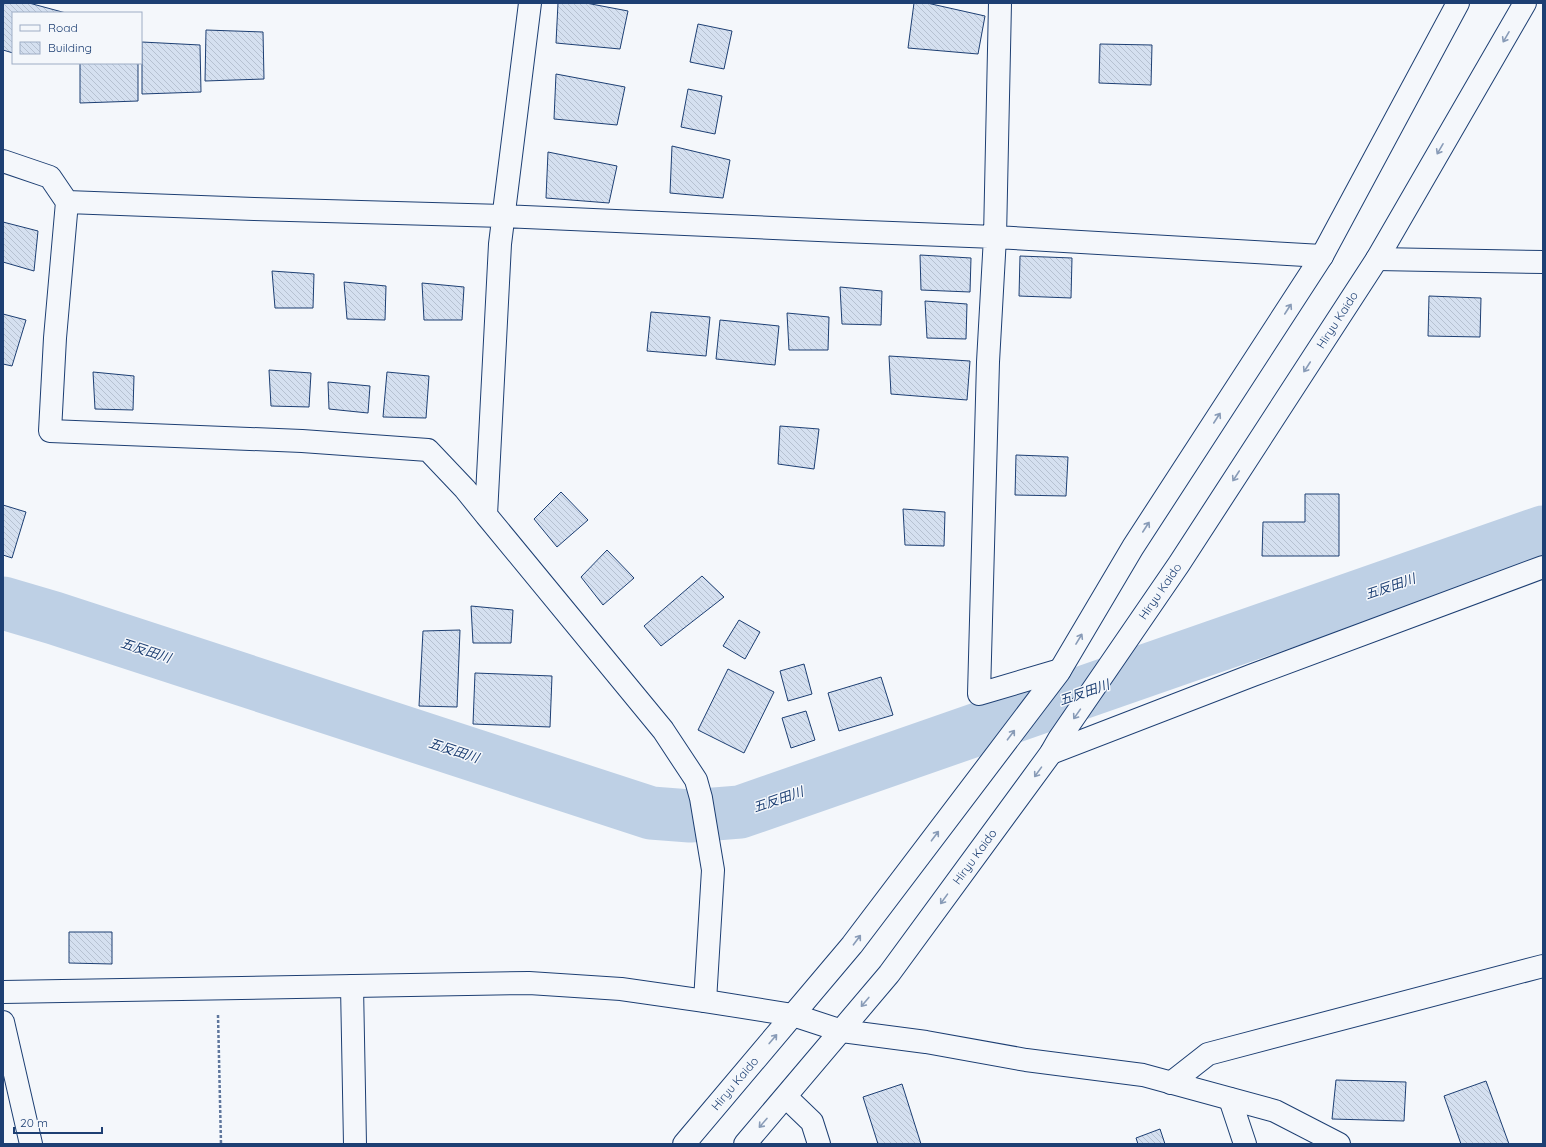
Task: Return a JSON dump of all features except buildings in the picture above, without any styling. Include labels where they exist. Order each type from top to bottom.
[{"type":"main road","points":[[486,515],[500,244],[530,3]]},
{"type":"main road","points":[[1000,3],[995,237],[988,362],[979,694],[1060,671]]},
{"type":"main road","name":"Hiryu Kaido","points":[[684,1144],[852,945],[1060,671],[1133,547],[1322,256],[1458,3]]},
{"type":"main road","name":"Hiryu Kaido","points":[[745,1144],[889,974],[1055,746],[1123,647],[1179,564],[1377,259],[1526,3]]},
{"type":"main road","points":[[3,161],[50,177],[67,202],[55,338],[50,431],[302,441],[428,450],[486,515],[663,730],[696,780],[701,798],[713,870],[705,1001]]},
{"type":"main road","points":[[67,202],[503,216],[995,237],[1322,256]]},
{"type":"main road","points":[[1377,259],[1543,262]]},
{"type":"main road","points":[[1055,746],[1543,568]]},
{"type":"main road","points":[[1171,1083],[1208,1054],[1543,966]]},
{"type":"main road","points":[[3,992],[529,983],[621,990],[793,1015],[842,1031],[926,1042],[1026,1060],[1143,1075],[1275,1111],[1339,1144]]},
{"type":"main road","points":[[352,986],[355,1144]]},
{"type":"main road","points":[[3,1022],[31,1144]]},
{"type":"main road","points":[[786,1097],[812,1122],[819,1144]]},
{"type":"main road","points":[[1230,1099],[1245,1144]]},
{"type":"path","points":[[218,989],[221,1144]]},
{"type":"waterway","name":"五反田川","points":[[3,603],[54,618],[651,813],[690,816],[740,812],[1543,532]]}]
